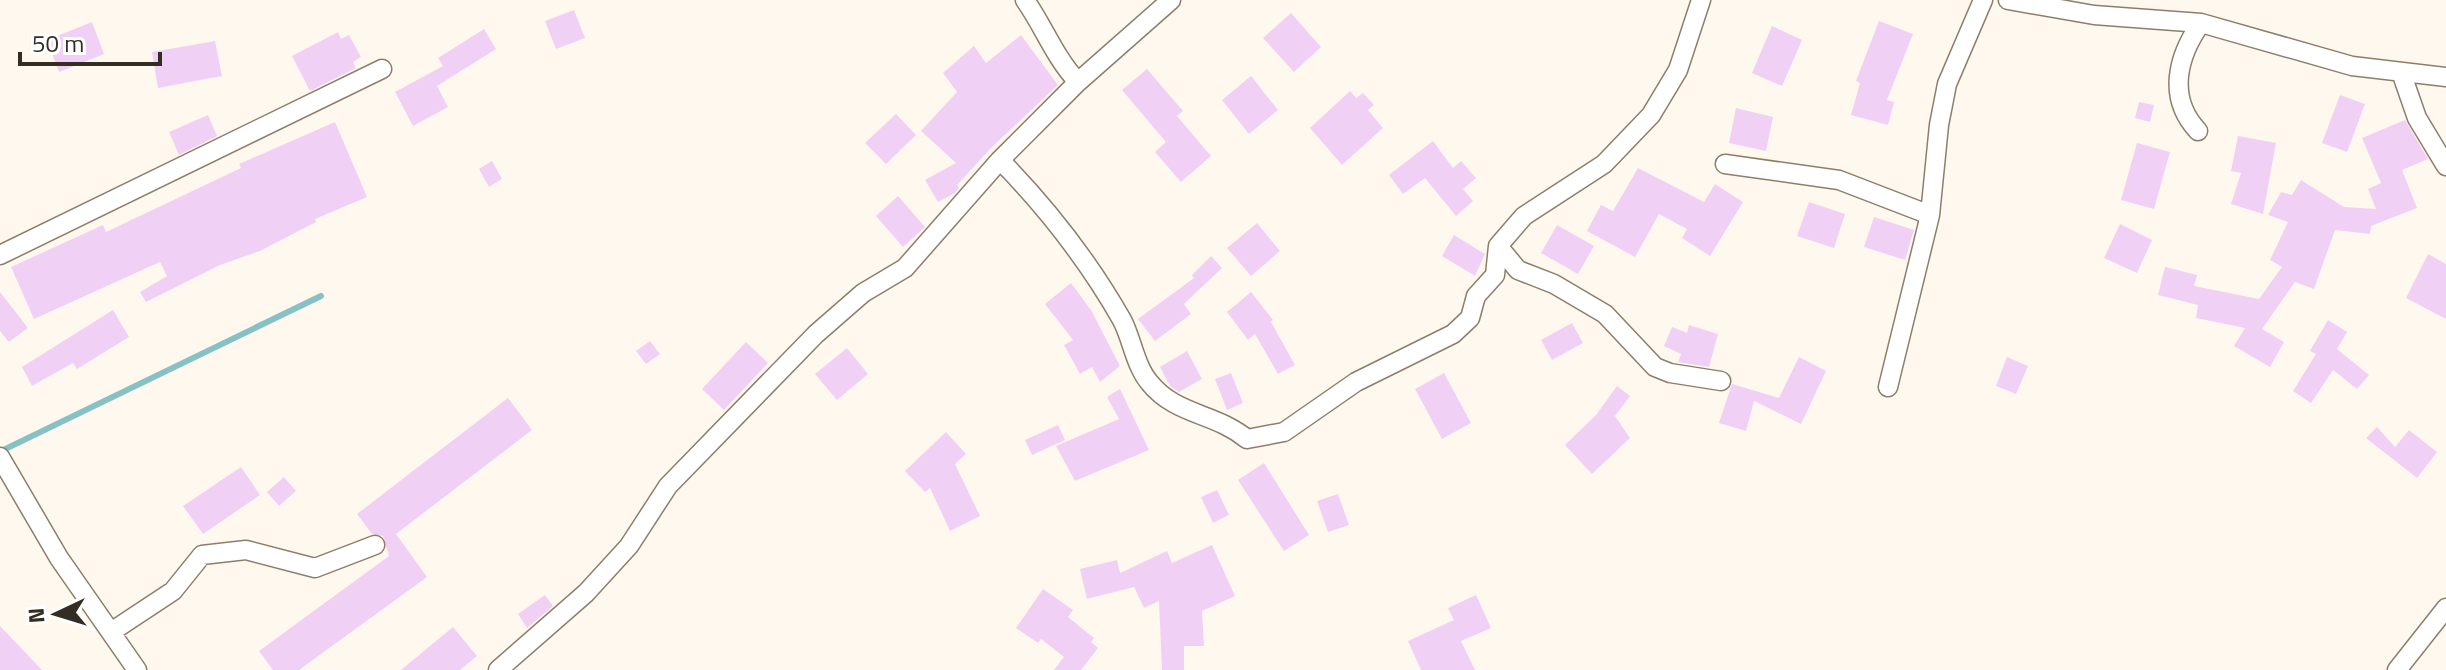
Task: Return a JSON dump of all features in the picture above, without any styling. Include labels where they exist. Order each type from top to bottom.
[{"type":"street","points":[[1025,0],[1046,30],[1060,63],[1078,82]]},
{"type":"street","points":[[498,670],[586,593],[629,546],[668,486],[736,414],[863,293],[905,268],[1000,160],[1078,82],[1171,0]]},
{"type":"street","points":[[1000,160],[1047,208],[1122,321],[1147,381],[1174,406],[1227,423],[1247,439],[1284,432],[1356,382],[1453,334],[1470,318],[1476,296],[1495,275],[1498,246],[1524,216],[1604,164],[1651,115],[1678,70],[1701,0]]},
{"type":"street","points":[[1888,387],[1930,215],[1939,125],[1947,84],[1983,0]]},
{"type":"street","points":[[2008,0],[2094,15],[2201,23],[2352,66],[2446,77]]},
{"type":"street","points":[[2198,131],[2184,116],[2177,86],[2185,46],[2201,23]]},
{"type":"street","points":[[0,255],[382,69]]},
{"type":"street","points":[[2401,72],[2417,118],[2446,166]]},
{"type":"street","points":[[1725,164],[1839,180],[1930,215]]},
{"type":"street","points":[[1498,246],[1518,270],[1554,284],[1605,314],[1655,367],[1670,373],[1721,381]]},
{"type":"street","points":[[0,457],[59,558],[137,670]]},
{"type":"street","points":[[111,632],[173,591],[202,555],[246,550],[315,568],[375,545]]},
{"type":"street","points":[[2397,670],[2446,608]]},
{"type":"building","points":[[574,10],[585,38],[556,49],[545,21]]},
{"type":"building","points":[[1291,13],[1321,47],[1294,72],[1263,38]]},
{"type":"building","points":[[1879,21],[1913,34],[1887,100],[1894,102],[1888,125],[1851,115],[1860,83],[1856,81]]},
{"type":"building","points":[[92,22],[104,54],[59,72],[47,40]]},
{"type":"building","points":[[1772,26],[1802,40],[1782,86],[1752,73]]},
{"type":"building","points":[[484,29],[496,49],[437,86],[448,107],[413,126],[395,92],[443,66],[438,58]]},
{"type":"building","points":[[338,32],[341,39],[349,35],[361,57],[353,62],[356,68],[310,91],[292,56]]},
{"type":"building","points":[[1021,35],[1058,85],[991,148],[957,185],[959,188],[955,193],[938,202],[925,180],[956,163],[921,131],[957,92],[943,73],[974,46],[986,63]]},
{"type":"building","points":[[215,41],[222,76],[158,88],[152,52]]},
{"type":"building","points":[[1147,69],[1183,111],[1177,116],[1211,156],[1181,182],[1155,152],[1166,142],[1122,90]]},
{"type":"building","points":[[1251,76],[1278,110],[1249,134],[1222,100]]},
{"type":"building","points":[[1350,91],[1356,98],[1363,93],[1374,105],[1368,110],[1383,128],[1342,165],[1310,128]]},
{"type":"building","points":[[2340,95],[2365,104],[2347,152],[2322,143]]},
{"type":"building","points":[[2139,102],[2154,105],[2150,122],[2135,118]]},
{"type":"building","points":[[1736,108],[1773,117],[1766,151],[1729,143]]},
{"type":"building","points":[[896,114],[916,135],[886,164],[865,143]]},
{"type":"building","points":[[208,115],[217,136],[179,155],[169,132]]},
{"type":"building","points":[[2405,120],[2428,159],[2402,170],[2417,208],[2371,226],[2370,234],[2335,230],[2314,289],[2295,282],[2262,329],[2284,342],[2270,367],[2234,346],[2245,328],[2196,318],[2198,305],[2158,295],[2165,267],[2197,275],[2194,286],[2259,299],[2282,267],[2270,260],[2288,222],[2268,215],[2281,192],[2292,195],[2301,180],[2344,207],[2376,209],[2368,189],[2381,183],[2362,138]]},
{"type":"building","points":[[335,122],[367,197],[315,219],[316,222],[260,251],[220,265],[146,302],[140,292],[167,276],[160,262],[34,319],[11,267],[103,225],[106,232],[241,168],[239,164]]},
{"type":"building","points":[[2238,136],[2276,143],[2263,214],[2231,204],[2241,173],[2231,171]]},
{"type":"building","points":[[1433,141],[1453,168],[1461,161],[1476,178],[1463,189],[1473,201],[1456,216],[1425,178],[1403,194],[1389,175]]},
{"type":"building","points":[[2137,143],[2170,152],[2154,209],[2121,200]]},
{"type":"building","points":[[492,161],[502,179],[489,187],[479,169]]},
{"type":"building","points":[[1638,168],[1704,202],[1715,184],[1743,202],[1710,256],[1682,238],[1687,229],[1659,214],[1635,257],[1587,231],[1601,205],[1613,211]]},
{"type":"building","points":[[898,196],[925,227],[903,247],[876,216]]},
{"type":"building","points":[[1809,202],[1845,214],[1834,248],[1797,236]]},
{"type":"building","points":[[1874,217],[1914,230],[1905,260],[1864,247]]},
{"type":"building","points":[[1257,223],[1280,251],[1251,276],[1227,248]]},
{"type":"building","points":[[2120,224],[2152,240],[2137,273],[2104,258]]},
{"type":"building","points":[[1557,225],[1594,246],[1578,274],[1541,253]]},
{"type":"building","points":[[1454,235],[1485,254],[1475,276],[1442,256]]},
{"type":"building","points":[[2428,254],[2446,264],[2446,319],[2406,298]]},
{"type":"building","points":[[1211,256],[1222,268],[1184,304],[1191,314],[1155,341],[1138,319],[1194,278],[1192,275]]},
{"type":"building","points":[[1071,283],[1091,310],[1120,366],[1100,382],[1092,367],[1080,374],[1064,345],[1073,340],[1045,304]]},
{"type":"building","points":[[0,292],[28,328],[9,342],[0,331]]},
{"type":"building","points":[[1251,292],[1273,320],[1271,322],[1295,365],[1278,374],[1255,334],[1248,340],[1227,312]]},
{"type":"building","points":[[113,310],[129,337],[77,369],[73,363],[32,386],[22,367]]},
{"type":"building","points":[[2328,320],[2347,332],[2337,349],[2369,375],[2357,389],[2333,370],[2311,403],[2293,391],[2316,354],[2310,351]]},
{"type":"building","points":[[1572,323],[1583,343],[1552,360],[1541,340]]},
{"type":"building","points":[[1689,325],[1718,334],[1709,367],[1678,362],[1681,354],[1664,346],[1672,327],[1687,333]]},
{"type":"building","points":[[650,341],[660,354],[646,364],[636,351]]},
{"type":"building","points":[[746,342],[768,363],[724,410],[702,389]]},
{"type":"building","points":[[847,348],[868,374],[837,400],[815,374]]},
{"type":"building","points":[[1187,351],[1202,379],[1179,392],[1170,386],[1160,367]]},
{"type":"building","points":[[1799,357],[1826,371],[1801,424],[1754,401],[1746,431],[1719,423],[1732,384],[1779,398]]},
{"type":"building","points":[[2007,357],[2028,366],[2016,394],[1996,386]]},
{"type":"building","points":[[1231,373],[1243,403],[1227,410],[1215,379]]},
{"type":"building","points":[[1444,373],[1471,423],[1442,439],[1415,389]]},
{"type":"building","points":[[1617,386],[1630,396],[1615,416],[1630,438],[1592,474],[1565,445],[1596,415]]},
{"type":"building","points":[[1120,389],[1149,450],[1075,481],[1056,446],[1119,419],[1107,397]]},
{"type":"building","points":[[508,398],[532,430],[396,534],[427,577],[299,670],[273,670],[259,651],[389,556],[383,536],[372,534],[357,514]]},
{"type":"building","points":[[1058,425],[1065,440],[1032,455],[1025,440]]},
{"type":"building","points":[[2377,427],[2395,447],[2409,430],[2437,452],[2417,478],[2366,438]]},
{"type":"building","points":[[946,432],[966,454],[955,464],[980,516],[950,531],[930,488],[925,492],[905,471]]},
{"type":"building","points":[[1264,463],[1309,535],[1284,551],[1238,480]]},
{"type":"building","points":[[241,467],[260,495],[203,534],[183,506]]},
{"type":"building","points":[[284,477],[296,491],[279,506],[267,492]]},
{"type":"building","points":[[1217,490],[1229,515],[1213,523],[1201,497]]},
{"type":"building","points":[[1338,494],[1349,525],[1328,532],[1317,501]]},
{"type":"building","points":[[1212,545],[1235,596],[1202,611],[1204,646],[1184,646],[1184,670],[1162,670],[1159,601],[1144,608],[1134,587],[1087,599],[1080,569],[1117,560],[1120,573],[1167,551],[1172,563]]},
{"type":"building","points":[[1043,589],[1073,610],[1068,617],[1094,638],[1091,642],[1098,648],[1081,670],[1054,670],[1064,657],[1041,639],[1038,643],[1016,628]]},
{"type":"building","points":[[545,595],[553,606],[527,628],[518,614]]},
{"type":"building","points":[[1476,595],[1491,628],[1461,641],[1475,670],[1421,670],[1408,641],[1454,620],[1448,608]]},
{"type":"building","points":[[0,626],[42,670],[0,670]]},
{"type":"building","points":[[453,627],[477,656],[460,670],[401,670]]},
{"type":"waterway","points":[[1,451],[321,296]]}]
